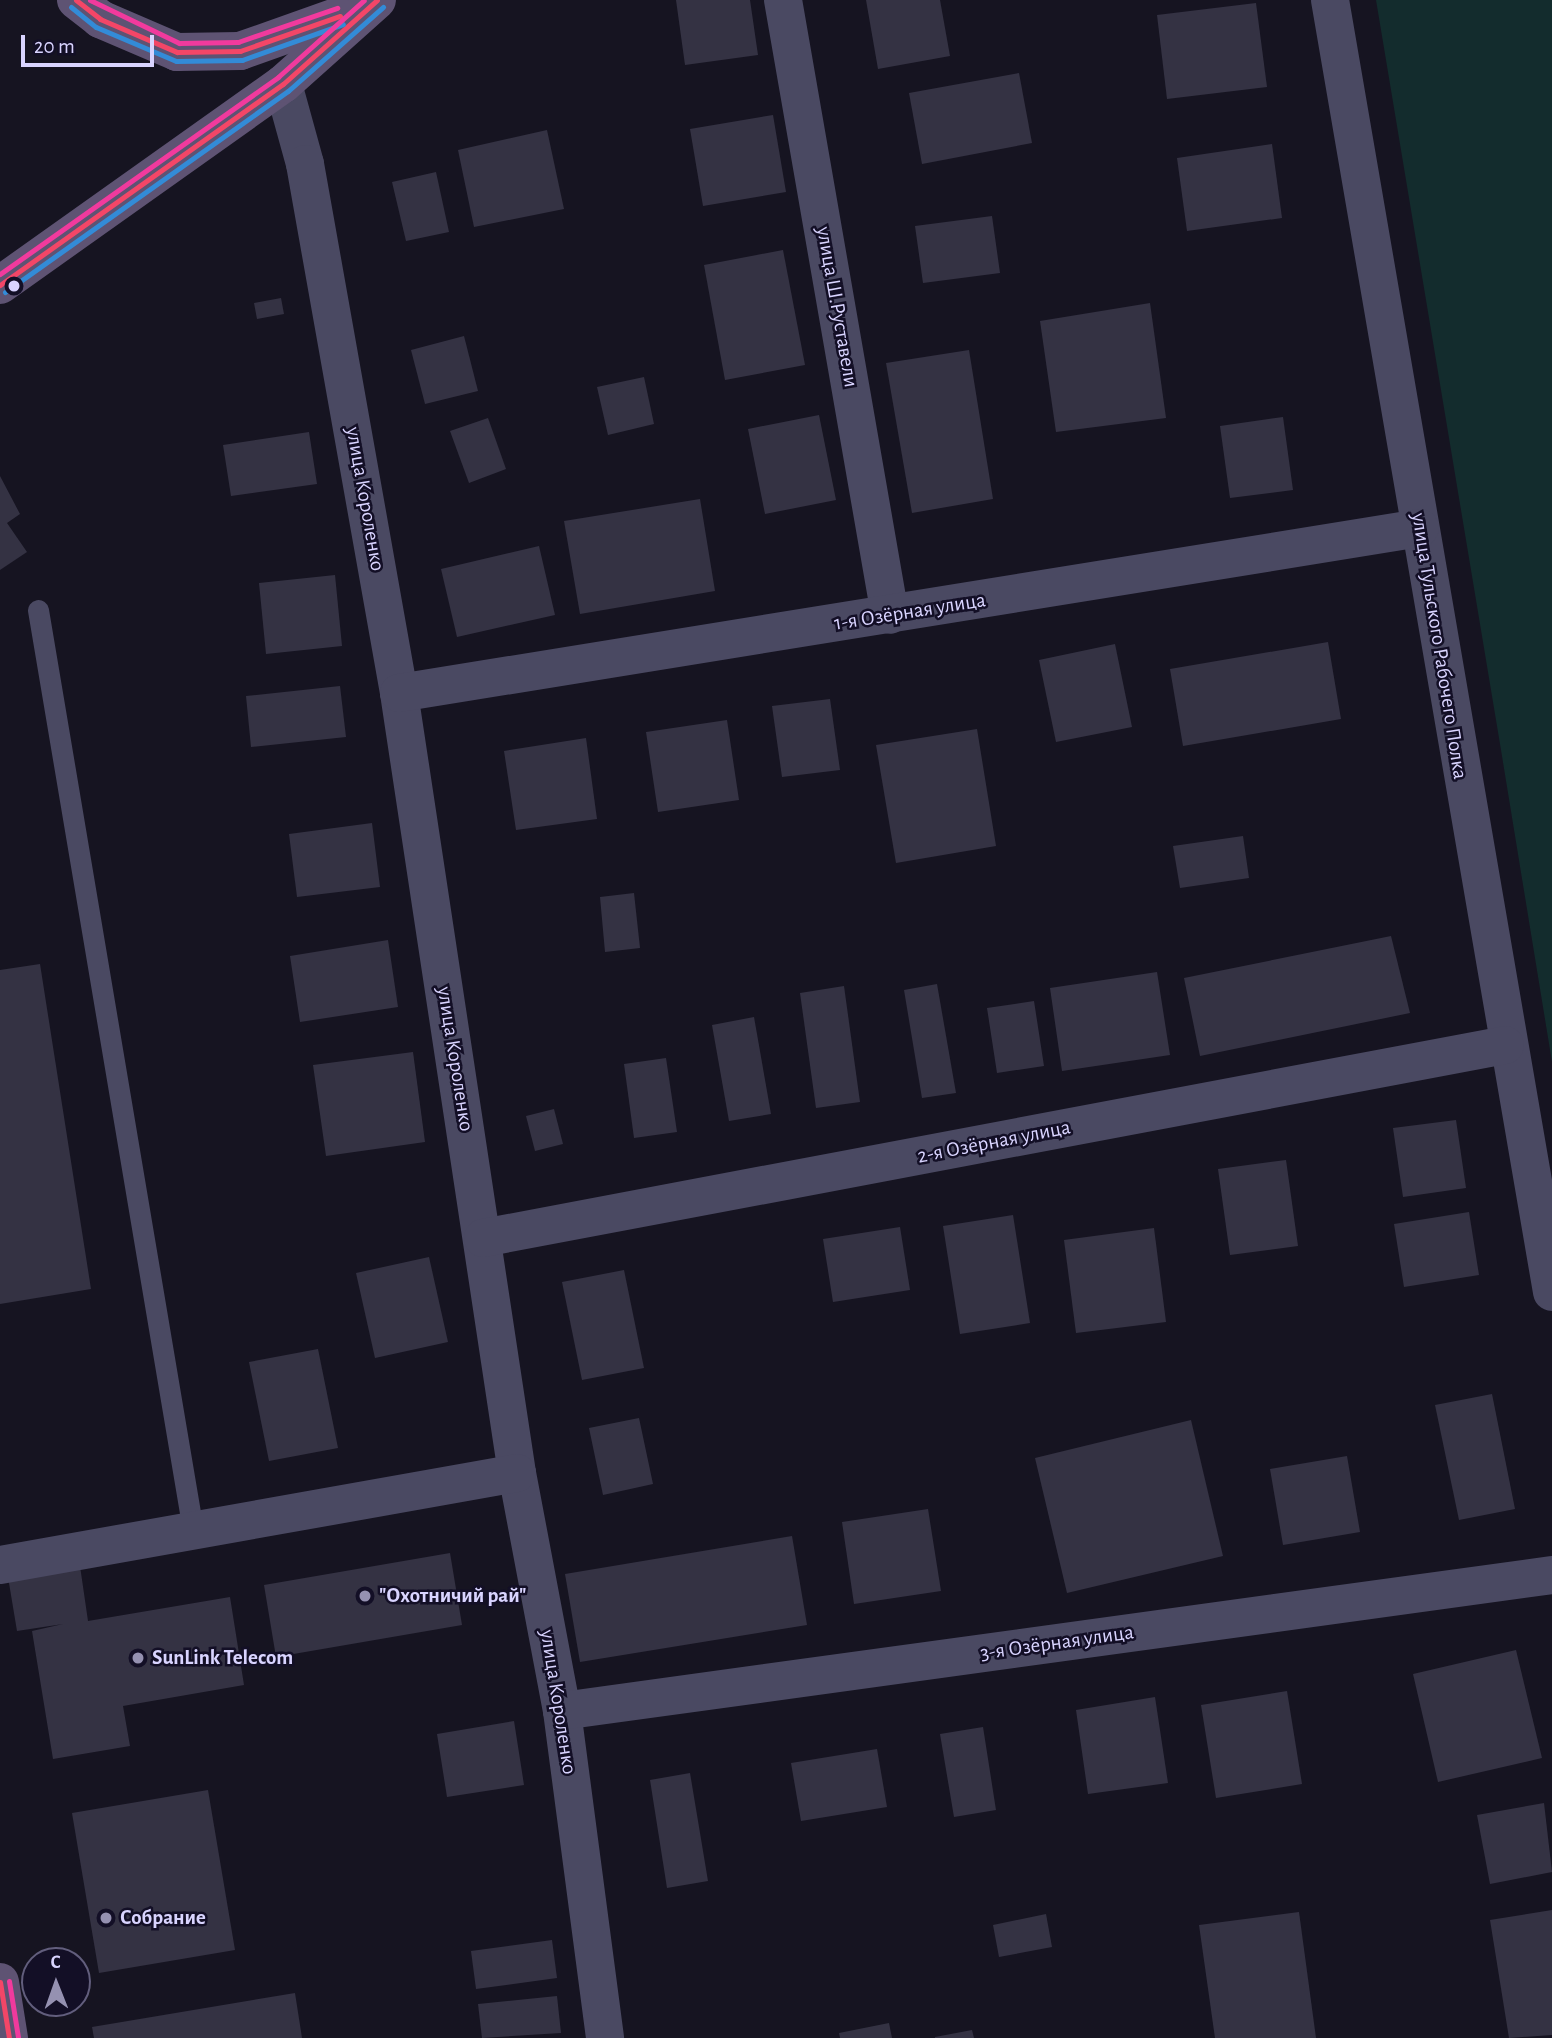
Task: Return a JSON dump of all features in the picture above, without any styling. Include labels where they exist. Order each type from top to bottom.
[{"type":"main road","points":[[76,0],[100,19],[177,52],[240,51],[375,2]]},
{"type":"main road","points":[[0,285],[17,267],[283,84],[375,2]]},
{"type":"main road","points":[[0,1982],[9,2038]]},
{"type":"street","name":"улица Ш.Руставели","points":[[783,0],[890,615]]},
{"type":"street","name":"улица Тульского Рабочего Полка","points":[[1330,0],[1505,1045],[1552,1292]]},
{"type":"street","name":"улица Короленко","points":[[283,84],[305,164],[399,693],[517,1474],[562,1711],[605,2038]]},
{"type":"street","name":"1-я Озёрная улица","points":[[399,693],[1420,528]]},
{"type":"street","name":"2-я Озёрная улица","points":[[483,1238],[1505,1045]]},
{"type":"street","points":[[0,1565],[517,1474]]},
{"type":"street","name":"3-я Озёрная улица","points":[[562,1711],[1552,1575]]},
{"type":"lane","points":[[38,610],[193,1530]]},
{"type":"green space","points":[[1376,0],[1552,0],[1552,1062],[1501,750]]},
{"type":"building","points":[[676,0],[750,0],[758,55],[685,65]]},
{"type":"building","points":[[866,0],[940,0],[950,56],[878,69]]},
{"type":"building","points":[[1256,3],[1267,87],[1167,99],[1157,15]]},
{"type":"building","points":[[1019,73],[1032,143],[922,164],[909,93]]},
{"type":"building","points":[[773,115],[786,192],[703,206],[690,129]]},
{"type":"building","points":[[547,130],[564,209],[474,227],[458,150]]},
{"type":"building","points":[[1272,144],[1282,218],[1187,231],[1177,158]]},
{"type":"building","points":[[436,172],[449,232],[406,241],[392,182]]},
{"type":"building","points":[[992,216],[1000,273],[923,283],[915,226]]},
{"type":"building","points":[[783,250],[805,365],[725,380],[704,265]]},
{"type":"building","points":[[281,298],[284,314],[257,319],[254,303]]},
{"type":"building","points":[[1150,303],[1166,418],[1056,432],[1040,321]]},
{"type":"building","points":[[464,336],[478,391],[425,404],[411,350]]},
{"type":"building","points":[[969,350],[993,499],[912,513],[886,363]]},
{"type":"building","points":[[644,377],[654,424],[608,435],[597,387]]},
{"type":"building","points":[[819,415],[836,500],[765,514],[748,429]]},
{"type":"building","points":[[1283,417],[1293,490],[1230,498],[1220,426]]},
{"type":"building","points":[[488,418],[506,469],[469,483],[450,431]]},
{"type":"building","points":[[309,432],[317,484],[231,496],[223,445]]},
{"type":"building","points":[[0,476],[20,514],[7,523],[27,552],[0,570]]},
{"type":"building","points":[[700,499],[715,591],[580,614],[564,521]]},
{"type":"building","points":[[539,546],[555,615],[457,637],[441,569]]},
{"type":"building","points":[[335,575],[342,646],[266,654],[259,583]]},
{"type":"building","points":[[1328,642],[1341,719],[1183,746],[1170,669]]},
{"type":"building","points":[[1115,644],[1132,727],[1056,742],[1039,660]]},
{"type":"building","points":[[340,686],[346,737],[251,747],[246,696]]},
{"type":"building","points":[[830,699],[840,770],[782,777],[772,706]]},
{"type":"building","points":[[727,720],[739,800],[658,812],[646,732]]},
{"type":"building","points":[[977,729],[996,846],[896,863],[876,745]]},
{"type":"building","points":[[586,738],[597,819],[516,830],[504,751]]},
{"type":"building","points":[[372,823],[380,887],[297,897],[289,834]]},
{"type":"building","points":[[1243,836],[1249,878],[1180,888],[1173,846]]},
{"type":"building","points":[[634,893],[640,948],[605,952],[600,897]]},
{"type":"building","points":[[1391,936],[1410,1013],[1200,1056],[1184,978]]},
{"type":"building","points":[[388,940],[398,1007],[300,1022],[290,956]]},
{"type":"building","points":[[40,964],[91,1289],[0,1304],[0,970]]},
{"type":"building","points":[[1157,972],[1170,1055],[1062,1071],[1050,988]]},
{"type":"building","points":[[937,984],[956,1093],[922,1098],[904,990]]},
{"type":"building","points":[[844,986],[860,1102],[816,1108],[800,993]]},
{"type":"building","points":[[1034,1001],[1044,1066],[997,1073],[987,1008]]},
{"type":"building","points":[[754,1017],[771,1114],[729,1121],[712,1025]]},
{"type":"building","points":[[413,1052],[425,1142],[326,1156],[313,1065]]},
{"type":"building","points":[[666,1058],[677,1132],[634,1138],[624,1064]]},
{"type":"building","points":[[554,1109],[563,1144],[535,1151],[526,1116]]},
{"type":"building","points":[[1456,1120],[1466,1188],[1403,1197],[1393,1128]]},
{"type":"building","points":[[1286,1160],[1298,1246],[1230,1255],[1218,1169]]},
{"type":"building","points":[[1469,1212],[1479,1275],[1404,1287],[1394,1224]]},
{"type":"building","points":[[1013,1215],[1030,1323],[960,1334],[943,1226]]},
{"type":"building","points":[[900,1227],[910,1290],[833,1302],[823,1239]]},
{"type":"building","points":[[1154,1228],[1166,1322],[1076,1333],[1064,1240]]},
{"type":"building","points":[[429,1257],[448,1342],[375,1358],[356,1273]]},
{"type":"building","points":[[624,1270],[644,1368],[582,1380],[562,1282]]},
{"type":"building","points":[[318,1349],[338,1448],[269,1461],[249,1362]]},
{"type":"building","points":[[1492,1394],[1515,1509],[1459,1520],[1435,1405]]},
{"type":"building","points":[[639,1418],[653,1484],[603,1495],[589,1428]]},
{"type":"building","points":[[1191,1420],[1223,1556],[1067,1593],[1035,1458]]},
{"type":"building","points":[[1347,1456],[1360,1532],[1283,1545],[1270,1469]]},
{"type":"building","points":[[928,1509],[941,1591],[854,1604],[842,1522]]},
{"type":"building","points":[[792,1536],[807,1625],[580,1662],[565,1574]]},
{"type":"building","points":[[450,1553],[462,1625],[276,1657],[264,1585]]},
{"type":"building","name":"SunLink Telecom","points":[[80,1566],[88,1621],[230,1597],[244,1685],[123,1706],[130,1746],[53,1759],[32,1631],[63,1624],[17,1631],[8,1577]]},
{"type":"building","points":[[1516,1650],[1542,1758],[1438,1782],[1413,1674]]},
{"type":"building","points":[[1287,1691],[1302,1784],[1216,1798],[1201,1705]]},
{"type":"building","points":[[1155,1697],[1168,1783],[1088,1794],[1076,1710]]},
{"type":"building","points":[[514,1721],[524,1785],[447,1797],[437,1734]]},
{"type":"building","points":[[983,1727],[996,1810],[954,1817],[940,1734]]},
{"type":"building","points":[[877,1749],[887,1807],[801,1821],[791,1763]]},
{"type":"building","points":[[690,1773],[708,1881],[667,1888],[650,1780]]},
{"type":"building","points":[[208,1790],[235,1950],[99,1973],[72,1813]]},
{"type":"building","points":[[1544,1803],[1552,1872],[1490,1884],[1477,1815]]},
{"type":"building","points":[[1552,1910],[1552,2035],[1509,2038],[1490,1920]]},
{"type":"building","points":[[1299,1912],[1316,2038],[1215,2038],[1199,1925]]},
{"type":"building","points":[[1046,1914],[1052,1947],[999,1957],[993,1925]]},
{"type":"building","points":[[552,1940],[557,1978],[476,1989],[471,1951]]},
{"type":"building","points":[[295,1993],[302,2038],[94,2038],[92,2027]]},
{"type":"building","points":[[557,1996],[561,2033],[482,2038],[478,2004]]},
{"type":"building","points":[[889,2023],[892,2038],[840,2038],[839,2033]]},
{"type":"building","points":[[972,2030],[974,2038],[935,2038],[935,2037]]},
{"type":"transit line","points":[[76,0],[100,19],[177,52],[240,51],[340,16]]},
{"type":"transit line","points":[[90,0],[179,43],[238,42],[337,8]]},
{"type":"transit line","points":[[0,274],[278,77],[364,0]]},
{"type":"transit line","points":[[0,285],[283,84],[377,0]]},
{"type":"transit line","points":[[71,7],[96,27],[176,61],[242,60],[343,24]]},
{"type":"transit line","points":[[5,292],[288,91],[383,7]]},
{"type":"transit line","points":[[9,1981],[18,2037]]},
{"type":"transit line","points":[[0,1982],[9,2038]]},
{"type":"place","name":"\"Охотничий рай\"","points":[[365,1596]]},
{"type":"place","name":"SunLink Telecom","points":[[138,1658]]},
{"type":"place","name":"Собрание","points":[[106,1918]]}]
